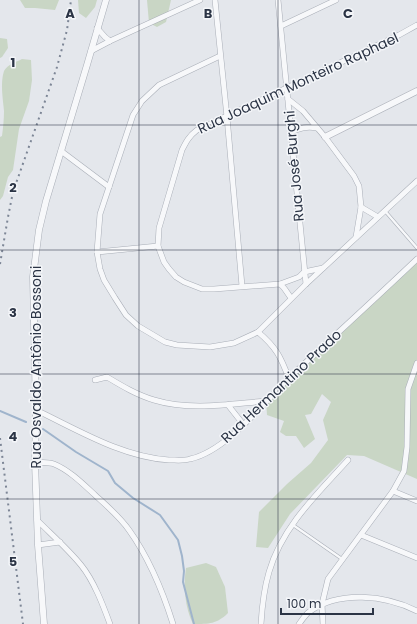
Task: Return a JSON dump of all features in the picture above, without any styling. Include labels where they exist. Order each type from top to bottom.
[{"type":"street","name":"Rua Osvaldo Antônio Bossoni","points":[[44,624],[38,545],[35,462],[36,410],[33,277],[39,230],[46,201],[106,0]]},
{"type":"street","points":[[90,51],[200,0]]},
{"type":"street","points":[[215,0],[242,286]]},
{"type":"street","name":"Rua José Burghi","points":[[278,0],[288,88],[306,284]]},
{"type":"street","points":[[281,26],[336,0]]},
{"type":"street","name":"Rua Joaquim Monteiro Raphael","points":[[324,268],[304,272],[299,277],[280,284],[214,289],[202,289],[176,277],[164,262],[158,246],[158,228],[182,150],[187,139],[197,130],[288,88],[417,25]]},
{"type":"street","points":[[97,28],[104,37],[110,41]]},
{"type":"street","points":[[220,56],[159,85],[142,101],[134,115],[100,214],[97,252],[100,269],[104,280],[126,315],[138,326],[165,342],[188,346],[210,347],[234,343],[258,332],[291,298],[417,181]]},
{"type":"street","points":[[325,137],[417,91]]},
{"type":"street","points":[[288,99],[304,111],[354,176],[359,186],[361,207],[356,237]]},
{"type":"street","points":[[291,132],[302,127],[310,126],[317,128]]},
{"type":"street","points":[[61,151],[109,187]]},
{"type":"street","points":[[361,207],[378,217]]},
{"type":"street","points":[[97,252],[158,246]]},
{"type":"street","name":"Rua Hermantino Prado","points":[[36,410],[100,441],[129,452],[146,457],[162,459],[190,459],[212,450],[233,434],[288,379],[417,259]]},
{"type":"street","points":[[280,284],[291,298]]},
{"type":"street","points":[[258,332],[276,349],[283,362],[288,379]]},
{"type":"street","points":[[323,624],[322,604],[328,579],[393,491],[404,471],[406,460],[408,389],[417,363]]},
{"type":"street","points":[[96,380],[107,377],[137,394],[154,400],[188,406],[228,405],[266,401]]},
{"type":"street","points":[[228,405],[243,424]]},
{"type":"street","points":[[261,624],[263,597],[269,571],[279,546],[302,512],[348,460]]},
{"type":"street","points":[[35,462],[53,464],[69,473],[105,505],[128,529],[138,544],[155,578],[173,624]]},
{"type":"street","points":[[393,491],[417,501]]},
{"type":"street","points":[[37,520],[60,542],[85,570],[110,624]]},
{"type":"street","points":[[361,535],[417,558]]},
{"type":"street","points":[[38,545],[60,542]]},
{"type":"street","points":[[299,624],[307,613],[322,604],[335,600],[352,598],[392,601],[417,611]]},
{"type":"lane","points":[[385,211],[417,248]]},
{"type":"lane","points":[[293,525],[343,559]]},
{"type":"green space","points":[[20,0],[59,0],[55,10],[25,8]]},
{"type":"green space","points":[[78,0],[97,0],[95,7],[86,18],[79,13]]},
{"type":"green space","points":[[147,0],[171,0],[166,22],[157,27],[149,23]]},
{"type":"green space","points":[[0,38],[7,39],[8,48],[0,58]]},
{"type":"green space","points":[[22,59],[31,60],[32,80],[29,101],[19,129],[13,170],[8,177],[3,196],[0,200],[0,137],[2,136],[4,114],[2,81],[4,71],[7,67]]},
{"type":"green space","points":[[417,259],[417,479],[364,456],[347,455],[290,514],[268,548],[256,547],[259,512],[311,463],[328,440],[323,420],[331,402],[322,394],[311,414],[305,415],[315,439],[304,448],[296,436],[286,436],[280,432],[284,421],[267,415],[266,401]]},
{"type":"green space","points":[[206,563],[216,567],[225,587],[228,613],[224,617],[212,623],[193,624],[185,597],[186,568]]},
{"type":"waterway","points":[[0,411],[26,422]]},
{"type":"waterway","points":[[43,429],[76,452],[108,471],[115,483],[133,498],[160,515],[178,540],[184,571],[183,582],[194,624]]},
{"type":"railway","points":[[0,264],[13,192],[57,67],[67,30],[71,0]]},
{"type":"railway","points":[[0,438],[23,624]]}]
